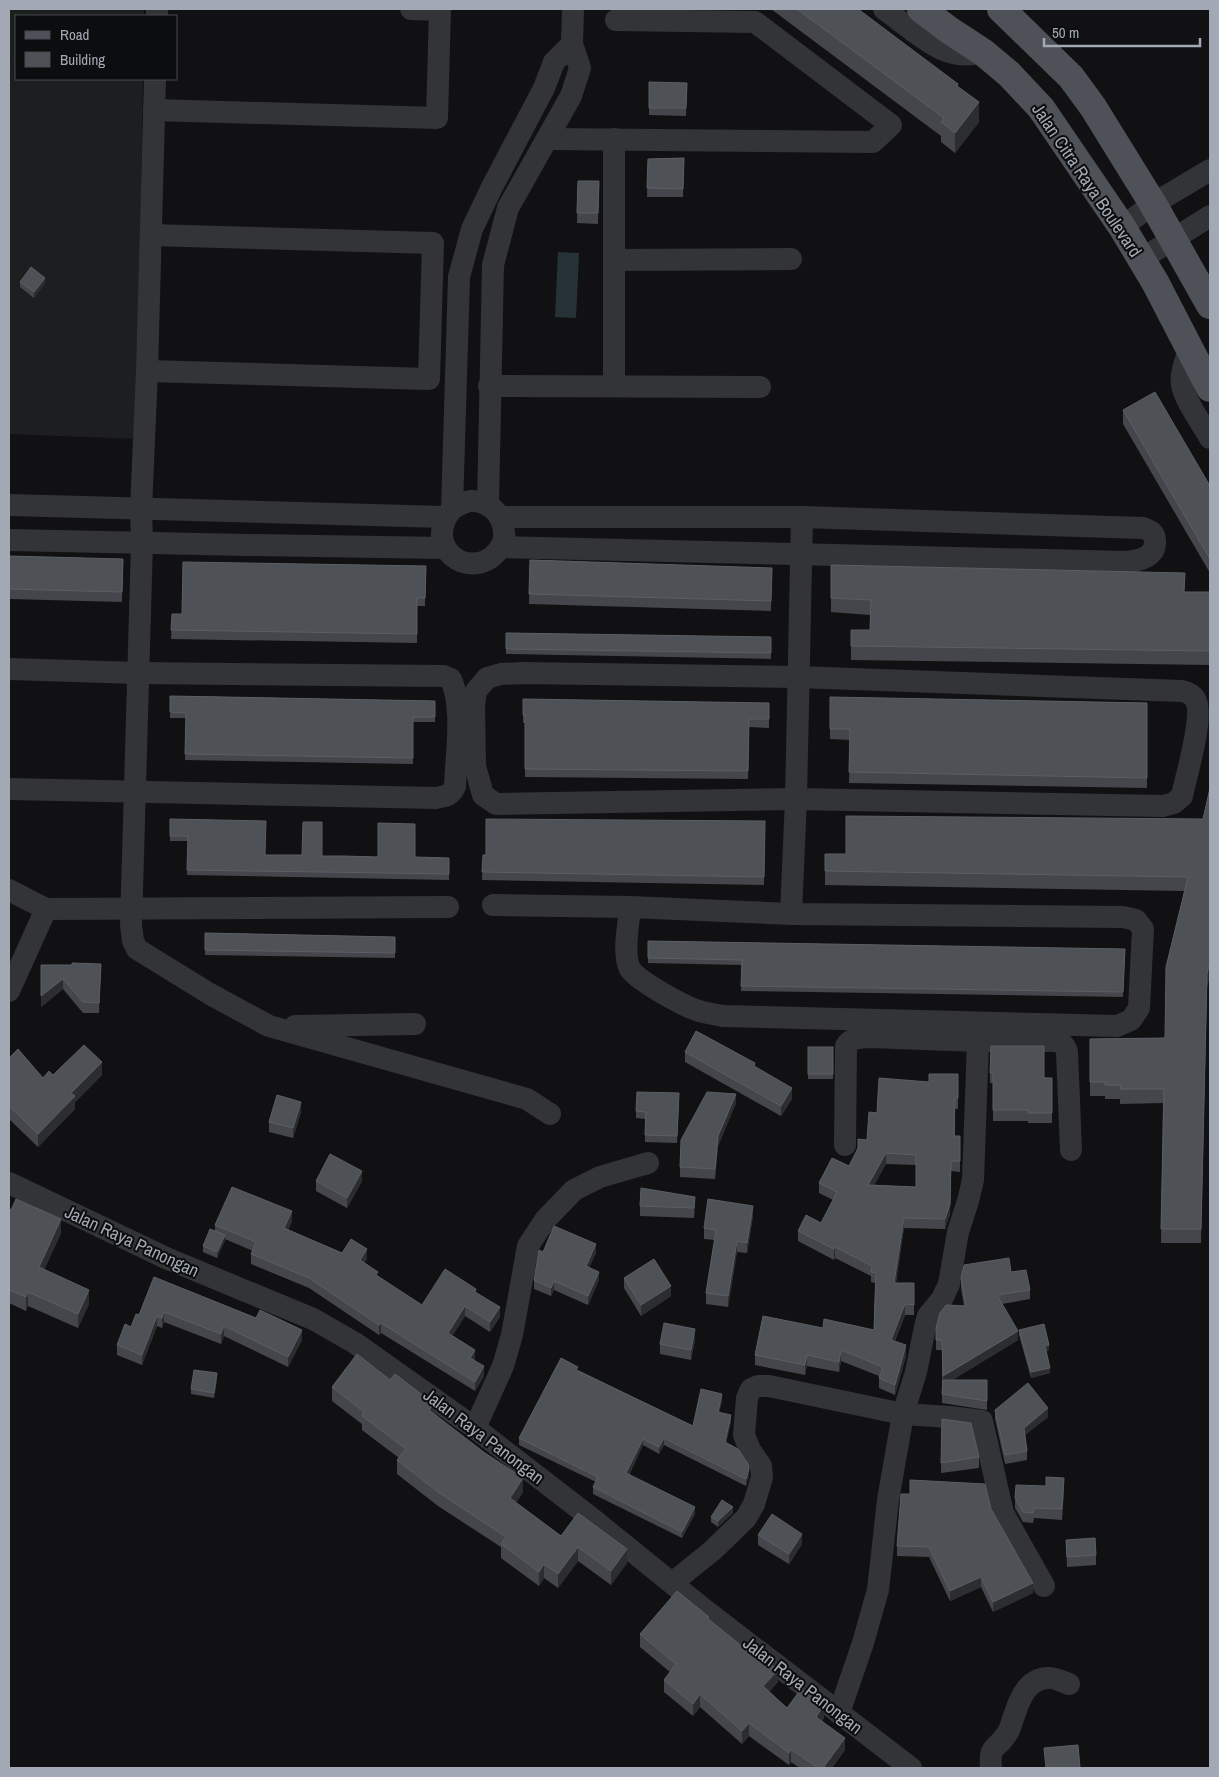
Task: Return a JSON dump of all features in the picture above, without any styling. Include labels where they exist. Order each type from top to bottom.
[{"type":"main road","name":"Jalan Citra Raya Boulevard","points":[[921,9],[984,53],[1009,74],[1041,108],[1122,227],[1154,282],[1210,388]]},
{"type":"main road","points":[[1001,9],[1071,76],[1093,107],[1153,204],[1210,305]]},
{"type":"street","points":[[154,110],[437,118],[440,10],[411,9]]},
{"type":"street","points":[[572,44],[554,62],[544,88],[488,195],[472,229],[459,277],[448,513],[441,532],[444,548],[456,560],[473,564],[490,560],[501,547],[505,532],[494,511],[489,386],[493,265],[508,208],[571,96],[580,68],[572,44],[574,9]]},
{"type":"street","points":[[884,9],[940,49],[968,55],[984,53]]},
{"type":"street","points":[[548,139],[873,142],[891,125],[755,22],[616,20]]},
{"type":"street","points":[[155,80],[147,371],[141,509],[142,543],[132,941],[137,949],[210,994],[269,1026],[527,1099],[550,1114]]},
{"type":"street","points":[[614,139],[614,386]]},
{"type":"street","points":[[1122,227],[1153,204],[1210,170]]},
{"type":"street","points":[[1140,260],[1210,216]]},
{"type":"street","points":[[147,371],[429,379],[433,243],[151,235]]},
{"type":"street","points":[[614,260],[791,259]]},
{"type":"street","points":[[1189,350],[1183,370],[1182,385],[1191,406],[1210,438]]},
{"type":"street","points":[[489,386],[760,387]]},
{"type":"street","points":[[9,505],[141,509],[448,513],[469,501],[494,511],[802,517],[1143,528],[1151,531],[1155,536],[1156,545],[1151,554],[1139,561],[1126,562],[501,547]]},
{"type":"street","points":[[791,914],[796,799],[802,517]]},
{"type":"street","points":[[9,540],[444,548]]},
{"type":"street","points":[[9,669],[138,673],[444,676],[451,679],[455,688],[458,713],[455,786],[452,793],[447,796],[9,789]]},
{"type":"street","points":[[523,673],[798,677],[1182,691],[1195,697],[1199,708],[1198,723],[1182,796],[1174,803],[1163,806],[796,799],[496,804],[483,795],[475,766],[474,705],[476,691],[487,678],[501,674],[523,673]]},
{"type":"street","points":[[9,890],[46,908],[448,907]]},
{"type":"street","points":[[493,905],[630,907],[791,914],[1123,917],[1136,920],[1142,929],[1139,1008],[1131,1020],[1117,1026],[723,1016],[696,1010],[666,995],[642,980],[630,969],[626,954],[630,907]]},
{"type":"street","points":[[9,991],[46,908]]},
{"type":"street","points":[[269,1026],[415,1024]]},
{"type":"street","points":[[845,1145],[846,1046],[849,1041],[870,1037],[978,1041],[1055,1041],[1065,1046],[1068,1052],[1071,1150]]},
{"type":"street","points":[[839,1712],[863,1643],[878,1590],[888,1500],[904,1414],[916,1372],[928,1316],[942,1299],[949,1284],[958,1232],[973,1180],[978,1041]]},
{"type":"street","points":[[475,1428],[503,1366],[510,1343],[528,1246],[545,1220],[574,1190],[600,1177],[648,1163]]},
{"type":"street","name":"Jalan Raya Panongan","points":[[9,1183],[166,1258],[313,1319],[377,1358],[475,1428],[705,1610],[911,1768]]},
{"type":"street","points":[[672,1583],[726,1538],[746,1518],[754,1504],[762,1477],[761,1466],[750,1450],[744,1435],[747,1398],[752,1389],[758,1386],[769,1386],[904,1414],[982,1421],[1003,1513],[1044,1586]]},
{"type":"street","points":[[991,1768],[990,1755],[992,1749],[1007,1735],[1021,1697],[1026,1689],[1034,1683],[1047,1678],[1069,1684]]},
{"type":"shaded area","points":[[9,9],[144,9],[144,15],[15,15],[15,80],[143,80],[137,439],[9,434]]},
{"type":"shaded area","points":[[9,9],[32,9],[39,15],[15,15],[15,52],[9,59]]},
{"type":"shaded area","points":[[558,252],[579,253],[576,318],[555,317]]},
{"type":"building","points":[[797,9],[858,9],[979,102],[955,133],[941,122],[944,118]]},
{"type":"building","points":[[649,82],[687,83],[686,108],[649,108]]},
{"type":"building","points":[[684,158],[683,189],[647,188],[648,159]]},
{"type":"building","points":[[578,181],[599,181],[598,213],[577,213]]},
{"type":"building","points":[[31,267],[45,278],[34,292],[20,282]]},
{"type":"building","points":[[1155,392],[1210,486],[1210,559],[1123,410]]},
{"type":"building","points":[[9,556],[123,559],[122,592],[9,589]]},
{"type":"building","points":[[530,560],[772,568],[771,601],[529,594]]},
{"type":"building","points":[[183,562],[426,566],[425,598],[417,598],[417,634],[171,630],[172,614],[182,614]]},
{"type":"building","points":[[831,565],[1185,573],[1184,592],[1210,592],[1210,651],[851,646],[851,630],[870,630],[871,600],[831,598]]},
{"type":"building","points":[[506,633],[771,637],[771,653],[506,649]]},
{"type":"building","points":[[170,696],[435,701],[435,717],[413,717],[413,758],[185,754],[186,713],[170,712]]},
{"type":"building","points":[[830,697],[1147,703],[1147,778],[849,772],[850,729],[830,729]]},
{"type":"building","points":[[523,699],[769,703],[769,719],[749,719],[748,771],[525,769],[525,715],[523,715]]},
{"type":"building","points":[[1210,788],[1210,961],[1207,974],[1201,1229],[1161,1229],[1164,1089],[1120,1089],[1121,1085],[1105,1085],[1105,1082],[1090,1082],[1090,1039],[1165,1038],[1166,967],[1188,877],[825,871],[825,854],[846,854],[846,816],[1203,819]]},
{"type":"building","points":[[170,819],[266,821],[265,855],[302,855],[303,822],[322,822],[322,856],[378,857],[378,823],[415,824],[415,857],[449,858],[449,874],[187,870],[188,836],[170,836]]},
{"type":"building","points":[[486,819],[765,821],[764,877],[482,872],[483,855],[486,855]]},
{"type":"building","points":[[205,933],[395,937],[395,953],[205,950]]},
{"type":"building","points":[[648,941],[1125,949],[1123,992],[741,986],[742,960],[648,958]]},
{"type":"building","points":[[72,963],[101,964],[99,1003],[83,1002],[63,979],[41,996],[41,965],[72,965]]},
{"type":"building","points":[[696,1031],[755,1063],[754,1066],[792,1088],[781,1106],[685,1052]]},
{"type":"building","points":[[84,1045],[102,1062],[71,1093],[75,1096],[38,1134],[9,1106],[9,1058],[18,1049],[43,1078],[49,1071],[53,1075]]},
{"type":"building","points":[[991,1046],[1044,1046],[1044,1078],[1052,1078],[1052,1113],[1028,1113],[1028,1110],[993,1110],[993,1073],[990,1073]]},
{"type":"building","points":[[808,1047],[833,1047],[833,1074],[808,1074]]},
{"type":"building","points":[[929,1074],[958,1074],[958,1098],[955,1098],[954,1136],[960,1136],[960,1161],[951,1161],[950,1204],[945,1219],[904,1218],[894,1283],[914,1283],[914,1305],[905,1304],[891,1340],[906,1345],[895,1385],[879,1378],[883,1367],[841,1350],[839,1362],[807,1355],[805,1365],[755,1355],[763,1316],[823,1328],[824,1319],[874,1330],[876,1273],[871,1272],[872,1266],[798,1231],[806,1215],[821,1223],[837,1192],[819,1183],[832,1158],[849,1166],[858,1148],[858,1139],[867,1140],[869,1112],[877,1113],[879,1078],[929,1082]],"holes":[[[886,1153],[916,1155],[916,1187],[868,1185]]]},
{"type":"building","points":[[637,1092],[679,1093],[677,1136],[645,1135],[646,1112],[636,1111]]},
{"type":"building","points":[[707,1092],[736,1094],[718,1136],[715,1169],[680,1167],[681,1140]]},
{"type":"building","points":[[277,1095],[301,1102],[293,1128],[269,1122]]},
{"type":"building","points":[[330,1154],[362,1171],[347,1198],[316,1181]]},
{"type":"building","points":[[232,1187],[292,1211],[284,1228],[342,1253],[351,1239],[367,1249],[360,1260],[378,1272],[376,1275],[422,1305],[445,1269],[476,1289],[475,1292],[500,1307],[490,1322],[465,1306],[448,1333],[475,1350],[470,1358],[484,1366],[475,1382],[381,1323],[379,1325],[309,1278],[251,1254],[256,1242],[215,1225]]},
{"type":"building","points":[[641,1188],[695,1197],[694,1208],[640,1206]]},
{"type":"building","points":[[16,1199],[61,1219],[39,1267],[89,1290],[78,1314],[28,1292],[26,1297],[9,1290],[9,1208],[11,1210]]},
{"type":"building","points":[[708,1199],[753,1206],[747,1243],[737,1241],[728,1296],[706,1293],[716,1230],[704,1228]]},
{"type":"building","points":[[554,1226],[596,1244],[586,1266],[599,1272],[588,1296],[554,1281],[551,1288],[534,1280],[539,1250],[543,1252]]},
{"type":"building","points":[[210,1229],[225,1235],[217,1252],[203,1246]]},
{"type":"building","points":[[1009,1258],[1011,1272],[1026,1270],[1030,1290],[997,1295],[1018,1331],[943,1376],[942,1340],[936,1340],[936,1328],[940,1313],[946,1305],[966,1306],[961,1278],[964,1265]]},
{"type":"building","points":[[654,1259],[671,1286],[641,1305],[624,1278]]},
{"type":"building","points":[[154,1277],[256,1318],[260,1310],[302,1330],[288,1357],[224,1326],[221,1334],[164,1312],[162,1318],[157,1316],[142,1355],[117,1345],[125,1324],[131,1327],[136,1314],[139,1315]]},
{"type":"building","points":[[664,1323],[695,1329],[691,1350],[660,1344]]},
{"type":"building","points":[[1044,1324],[1049,1345],[1045,1346],[1050,1368],[1031,1372],[1019,1330]]},
{"type":"building","points":[[357,1354],[390,1380],[395,1374],[434,1404],[429,1410],[485,1453],[523,1478],[510,1498],[561,1536],[578,1513],[627,1549],[611,1571],[578,1547],[558,1574],[544,1564],[539,1572],[501,1544],[506,1537],[438,1492],[397,1460],[406,1449],[362,1416],[364,1412],[332,1387]]},
{"type":"building","points":[[561,1358],[578,1367],[576,1370],[693,1426],[701,1389],[722,1394],[718,1412],[731,1415],[725,1442],[738,1449],[748,1464],[749,1469],[746,1479],[664,1438],[659,1447],[643,1439],[626,1473],[695,1507],[682,1532],[593,1487],[598,1477],[519,1438]]},
{"type":"building","points":[[194,1370],[217,1373],[214,1393],[191,1389]]},
{"type":"building","points":[[943,1380],[987,1380],[987,1401],[942,1394]]},
{"type":"building","points":[[1028,1383],[1048,1408],[1024,1428],[1027,1451],[1005,1455],[995,1410]]},
{"type":"building","points":[[942,1419],[971,1423],[979,1457],[941,1463]]},
{"type":"building","points":[[1046,1477],[1064,1478],[1062,1509],[1034,1508],[1033,1513],[1023,1512],[1015,1498],[1016,1485],[1046,1486]]},
{"type":"building","points":[[910,1480],[985,1484],[991,1509],[1033,1583],[993,1602],[981,1577],[950,1591],[929,1547],[897,1546],[901,1494],[910,1494]]},
{"type":"building","points":[[722,1500],[733,1507],[718,1521],[711,1517]]},
{"type":"building","points":[[772,1514],[802,1534],[789,1554],[758,1535]]},
{"type":"building","points":[[1095,1538],[1096,1555],[1067,1557],[1066,1540]]},
{"type":"building","points":[[677,1591],[744,1648],[746,1646],[778,1670],[763,1686],[787,1708],[801,1689],[824,1705],[816,1717],[845,1738],[823,1768],[818,1768],[791,1749],[789,1753],[749,1723],[742,1731],[700,1694],[693,1704],[664,1680],[676,1664],[640,1634]]},
{"type":"building","points":[[1078,1745],[1080,1768],[1046,1768],[1044,1748]]}]
